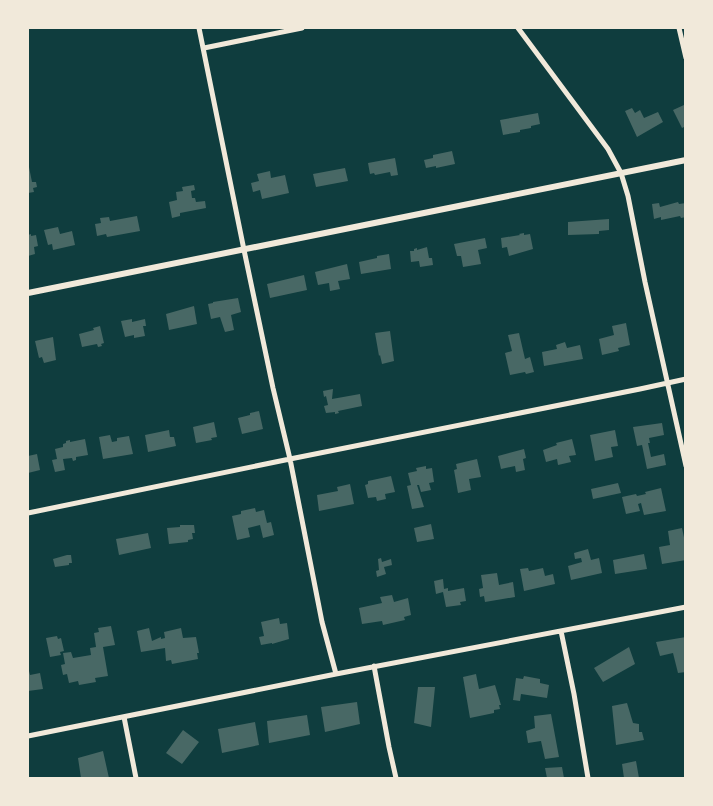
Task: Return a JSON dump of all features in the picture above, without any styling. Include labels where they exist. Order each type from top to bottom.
[{"type":"street","points":[[199,28],[273,388],[290,458],[320,613],[336,674]]},
{"type":"street","points":[[204,48],[302,28]]},
{"type":"street","points":[[518,28],[608,149],[621,173],[628,196],[686,466]]},
{"type":"street","points":[[679,28],[686,58]]},
{"type":"street","points":[[28,294],[686,160]]},
{"type":"street","points":[[28,513],[290,458],[686,379]]},
{"type":"street","points":[[28,736],[374,666],[686,607]]},
{"type":"street","points":[[561,630],[588,778]]},
{"type":"street","points":[[374,666],[388,747],[396,778]]},
{"type":"street","points":[[124,717],[136,778]]},
{"type":"building","points":[[684,105],[686,126],[682,128],[673,110]]},
{"type":"building","points":[[632,108],[635,113],[640,110],[644,118],[658,112],[663,122],[637,137],[625,111]]},
{"type":"building","points":[[538,113],[540,124],[520,130],[520,132],[503,135],[500,120]]},
{"type":"building","points":[[452,151],[455,164],[426,168],[424,160],[433,158],[433,155]]},
{"type":"building","points":[[395,158],[398,175],[391,176],[390,172],[370,174],[368,163]]},
{"type":"building","points":[[28,167],[32,182],[36,182],[37,187],[33,188],[34,192],[28,193]]},
{"type":"building","points":[[345,168],[348,181],[316,187],[313,174]]},
{"type":"building","points":[[270,171],[271,178],[285,175],[289,193],[262,199],[260,190],[253,192],[251,183],[259,181],[257,174]]},
{"type":"building","points":[[194,185],[195,190],[191,191],[192,198],[195,198],[196,202],[205,201],[206,208],[180,213],[180,216],[172,218],[169,202],[177,200],[176,192],[183,191],[182,187]]},
{"type":"building","points":[[678,202],[679,204],[686,203],[686,217],[681,218],[680,216],[661,220],[661,217],[654,219],[652,204],[659,203],[660,207]]},
{"type":"building","points":[[137,216],[140,231],[107,237],[106,234],[97,236],[95,224],[101,223],[100,218],[109,217],[110,221]]},
{"type":"building","points":[[609,219],[609,230],[599,231],[599,234],[568,235],[568,222]]},
{"type":"building","points":[[58,227],[60,234],[72,231],[75,245],[53,250],[52,244],[48,245],[44,230]]},
{"type":"building","points":[[524,233],[524,235],[530,234],[533,249],[509,256],[507,247],[502,248],[501,238]]},
{"type":"building","points":[[31,234],[31,236],[36,235],[38,246],[34,247],[35,254],[28,256],[28,235]]},
{"type":"building","points":[[485,238],[487,248],[478,250],[481,264],[463,267],[461,256],[457,256],[454,244]]},
{"type":"building","points":[[427,247],[429,258],[432,258],[433,265],[420,267],[419,261],[411,262],[410,251]]},
{"type":"building","points":[[389,254],[391,269],[361,274],[359,262]]},
{"type":"building","points":[[347,264],[350,279],[338,281],[340,289],[330,291],[329,283],[318,285],[315,272]]},
{"type":"building","points":[[304,275],[307,290],[270,298],[267,284]]},
{"type":"building","points":[[238,298],[241,312],[231,315],[234,330],[225,332],[220,317],[211,319],[208,304]]},
{"type":"building","points":[[194,306],[197,324],[169,330],[166,314]]},
{"type":"building","points":[[132,319],[132,322],[145,319],[146,326],[143,326],[145,336],[134,338],[134,335],[125,337],[121,321]]},
{"type":"building","points":[[626,323],[630,345],[618,348],[619,351],[602,355],[599,339],[614,335],[612,326]]},
{"type":"building","points":[[100,326],[104,343],[101,344],[102,346],[98,347],[97,344],[82,347],[79,334],[94,330],[93,328]]},
{"type":"building","points":[[390,331],[394,361],[382,364],[375,333]]},
{"type":"building","points":[[519,333],[525,359],[530,357],[534,372],[510,375],[505,353],[512,351],[508,335]]},
{"type":"building","points":[[53,337],[56,360],[44,363],[42,357],[39,358],[35,341]]},
{"type":"building","points":[[565,342],[567,348],[580,345],[583,359],[544,366],[542,352],[557,349],[556,345]]},
{"type":"building","points":[[333,389],[332,399],[360,394],[362,406],[338,411],[339,413],[335,414],[335,412],[326,413],[324,406],[328,405],[323,391]]},
{"type":"building","points":[[259,411],[263,429],[242,434],[238,418]]},
{"type":"building","points":[[214,422],[217,437],[211,438],[212,440],[196,443],[193,427]]},
{"type":"building","points":[[662,423],[664,435],[649,438],[650,443],[648,443],[651,457],[664,454],[666,465],[647,469],[642,445],[637,446],[633,427]]},
{"type":"building","points":[[169,430],[170,437],[174,437],[176,446],[148,452],[145,435]]},
{"type":"building","points":[[615,430],[618,446],[611,447],[613,457],[595,461],[590,435]]},
{"type":"building","points":[[110,435],[112,442],[117,441],[117,438],[129,436],[133,454],[103,459],[99,437]]},
{"type":"building","points":[[85,439],[88,455],[76,457],[76,460],[73,461],[72,458],[63,459],[65,470],[55,472],[52,460],[57,459],[55,449],[63,447],[66,441]]},
{"type":"building","points":[[572,439],[576,455],[569,456],[571,462],[558,465],[557,459],[546,462],[543,450],[557,445],[556,443]]},
{"type":"building","points":[[524,449],[526,458],[523,459],[525,470],[516,472],[515,466],[501,469],[498,456]]},
{"type":"building","points":[[37,454],[40,470],[28,473],[28,456]]},
{"type":"building","points":[[477,459],[481,477],[469,479],[471,490],[458,493],[454,470],[457,469],[456,464]]},
{"type":"building","points":[[426,466],[426,469],[432,468],[434,482],[429,483],[431,490],[421,492],[419,485],[417,485],[424,507],[412,509],[407,486],[411,485],[408,473],[417,471],[416,468]]},
{"type":"building","points":[[391,476],[395,492],[385,494],[386,499],[377,501],[376,497],[368,498],[365,485],[368,484],[368,481]]},
{"type":"building","points":[[618,483],[621,493],[593,499],[591,489]]},
{"type":"building","points":[[350,484],[354,504],[319,511],[317,495],[338,491],[337,487]]},
{"type":"building","points":[[661,488],[666,511],[644,515],[641,503],[638,504],[640,511],[626,514],[622,497],[646,494],[645,492]]},
{"type":"building","points":[[255,508],[256,512],[264,510],[267,523],[271,522],[274,535],[263,538],[260,525],[248,528],[250,537],[237,540],[232,516],[241,514],[241,511]]},
{"type":"building","points":[[431,524],[434,539],[417,542],[414,528]]},
{"type":"building","points":[[180,525],[194,525],[195,533],[192,533],[193,539],[188,540],[188,542],[169,544],[167,528],[180,527]]},
{"type":"building","points":[[682,528],[686,547],[686,560],[662,564],[659,547],[670,545],[668,531]]},
{"type":"building","points":[[148,533],[151,548],[119,555],[116,539]]},
{"type":"building","points":[[588,549],[591,560],[599,558],[602,573],[571,580],[568,566],[582,562],[581,558],[575,559],[574,553]]},
{"type":"building","points":[[644,554],[647,569],[615,574],[613,560]]},
{"type":"building","points":[[71,555],[72,563],[55,567],[53,559]]},
{"type":"building","points":[[381,558],[382,562],[391,559],[392,565],[384,567],[386,574],[377,577],[376,571],[379,570],[378,559]]},
{"type":"building","points":[[528,568],[529,571],[543,568],[545,576],[553,574],[555,584],[524,591],[520,569]]},
{"type":"building","points":[[497,573],[499,585],[513,582],[515,597],[485,602],[484,596],[480,597],[479,589],[483,588],[481,575]]},
{"type":"building","points":[[443,579],[444,589],[448,588],[448,591],[464,588],[466,601],[460,602],[461,605],[446,607],[443,592],[436,594],[434,581]]},
{"type":"building","points":[[392,595],[394,602],[408,598],[411,615],[404,617],[405,620],[383,625],[382,621],[362,624],[359,608],[382,603],[380,597]]},
{"type":"building","points":[[279,618],[280,624],[287,623],[289,639],[261,645],[259,637],[264,636],[261,622]]},
{"type":"building","points":[[111,626],[115,645],[103,647],[108,676],[95,678],[96,682],[79,685],[78,681],[69,683],[67,674],[63,675],[61,665],[65,664],[63,653],[71,652],[73,658],[91,655],[90,648],[96,647],[94,633],[99,632],[98,628]]},
{"type":"building","points":[[149,628],[152,641],[161,637],[161,639],[165,638],[164,632],[181,628],[183,638],[196,637],[199,653],[197,653],[198,659],[172,664],[171,660],[166,661],[165,648],[141,652],[137,631]]},
{"type":"building","points":[[57,636],[58,639],[61,638],[64,651],[60,652],[61,655],[50,657],[46,638]]},
{"type":"building","points":[[686,637],[686,672],[678,673],[673,653],[660,656],[656,642]]},
{"type":"building","points":[[629,647],[635,664],[603,682],[594,668]]},
{"type":"building","points":[[28,671],[30,675],[40,673],[43,689],[28,691]]},
{"type":"building","points":[[476,674],[479,689],[495,685],[501,705],[499,705],[500,709],[494,710],[494,713],[470,718],[463,677]]},
{"type":"building","points":[[524,676],[540,679],[540,683],[549,685],[547,698],[521,694],[520,701],[513,700],[516,678],[523,679]]},
{"type":"building","points":[[418,687],[435,687],[431,727],[414,723]]},
{"type":"building","points":[[357,702],[360,724],[325,732],[321,707]]},
{"type":"building","points":[[627,703],[633,723],[639,724],[639,732],[642,732],[644,740],[616,745],[612,706]]},
{"type":"building","points":[[551,714],[559,757],[545,759],[541,741],[528,743],[526,731],[535,728],[534,716]]},
{"type":"building","points":[[307,715],[310,735],[269,743],[267,721]]},
{"type":"building","points":[[255,722],[259,745],[222,753],[218,729]]},
{"type":"building","points":[[183,730],[199,742],[182,764],[166,753]]},
{"type":"building","points":[[103,751],[109,778],[81,778],[78,758]]},
{"type":"building","points":[[636,761],[639,778],[624,778],[622,764]]},
{"type":"building","points":[[562,767],[564,778],[547,778],[545,768]]}]
